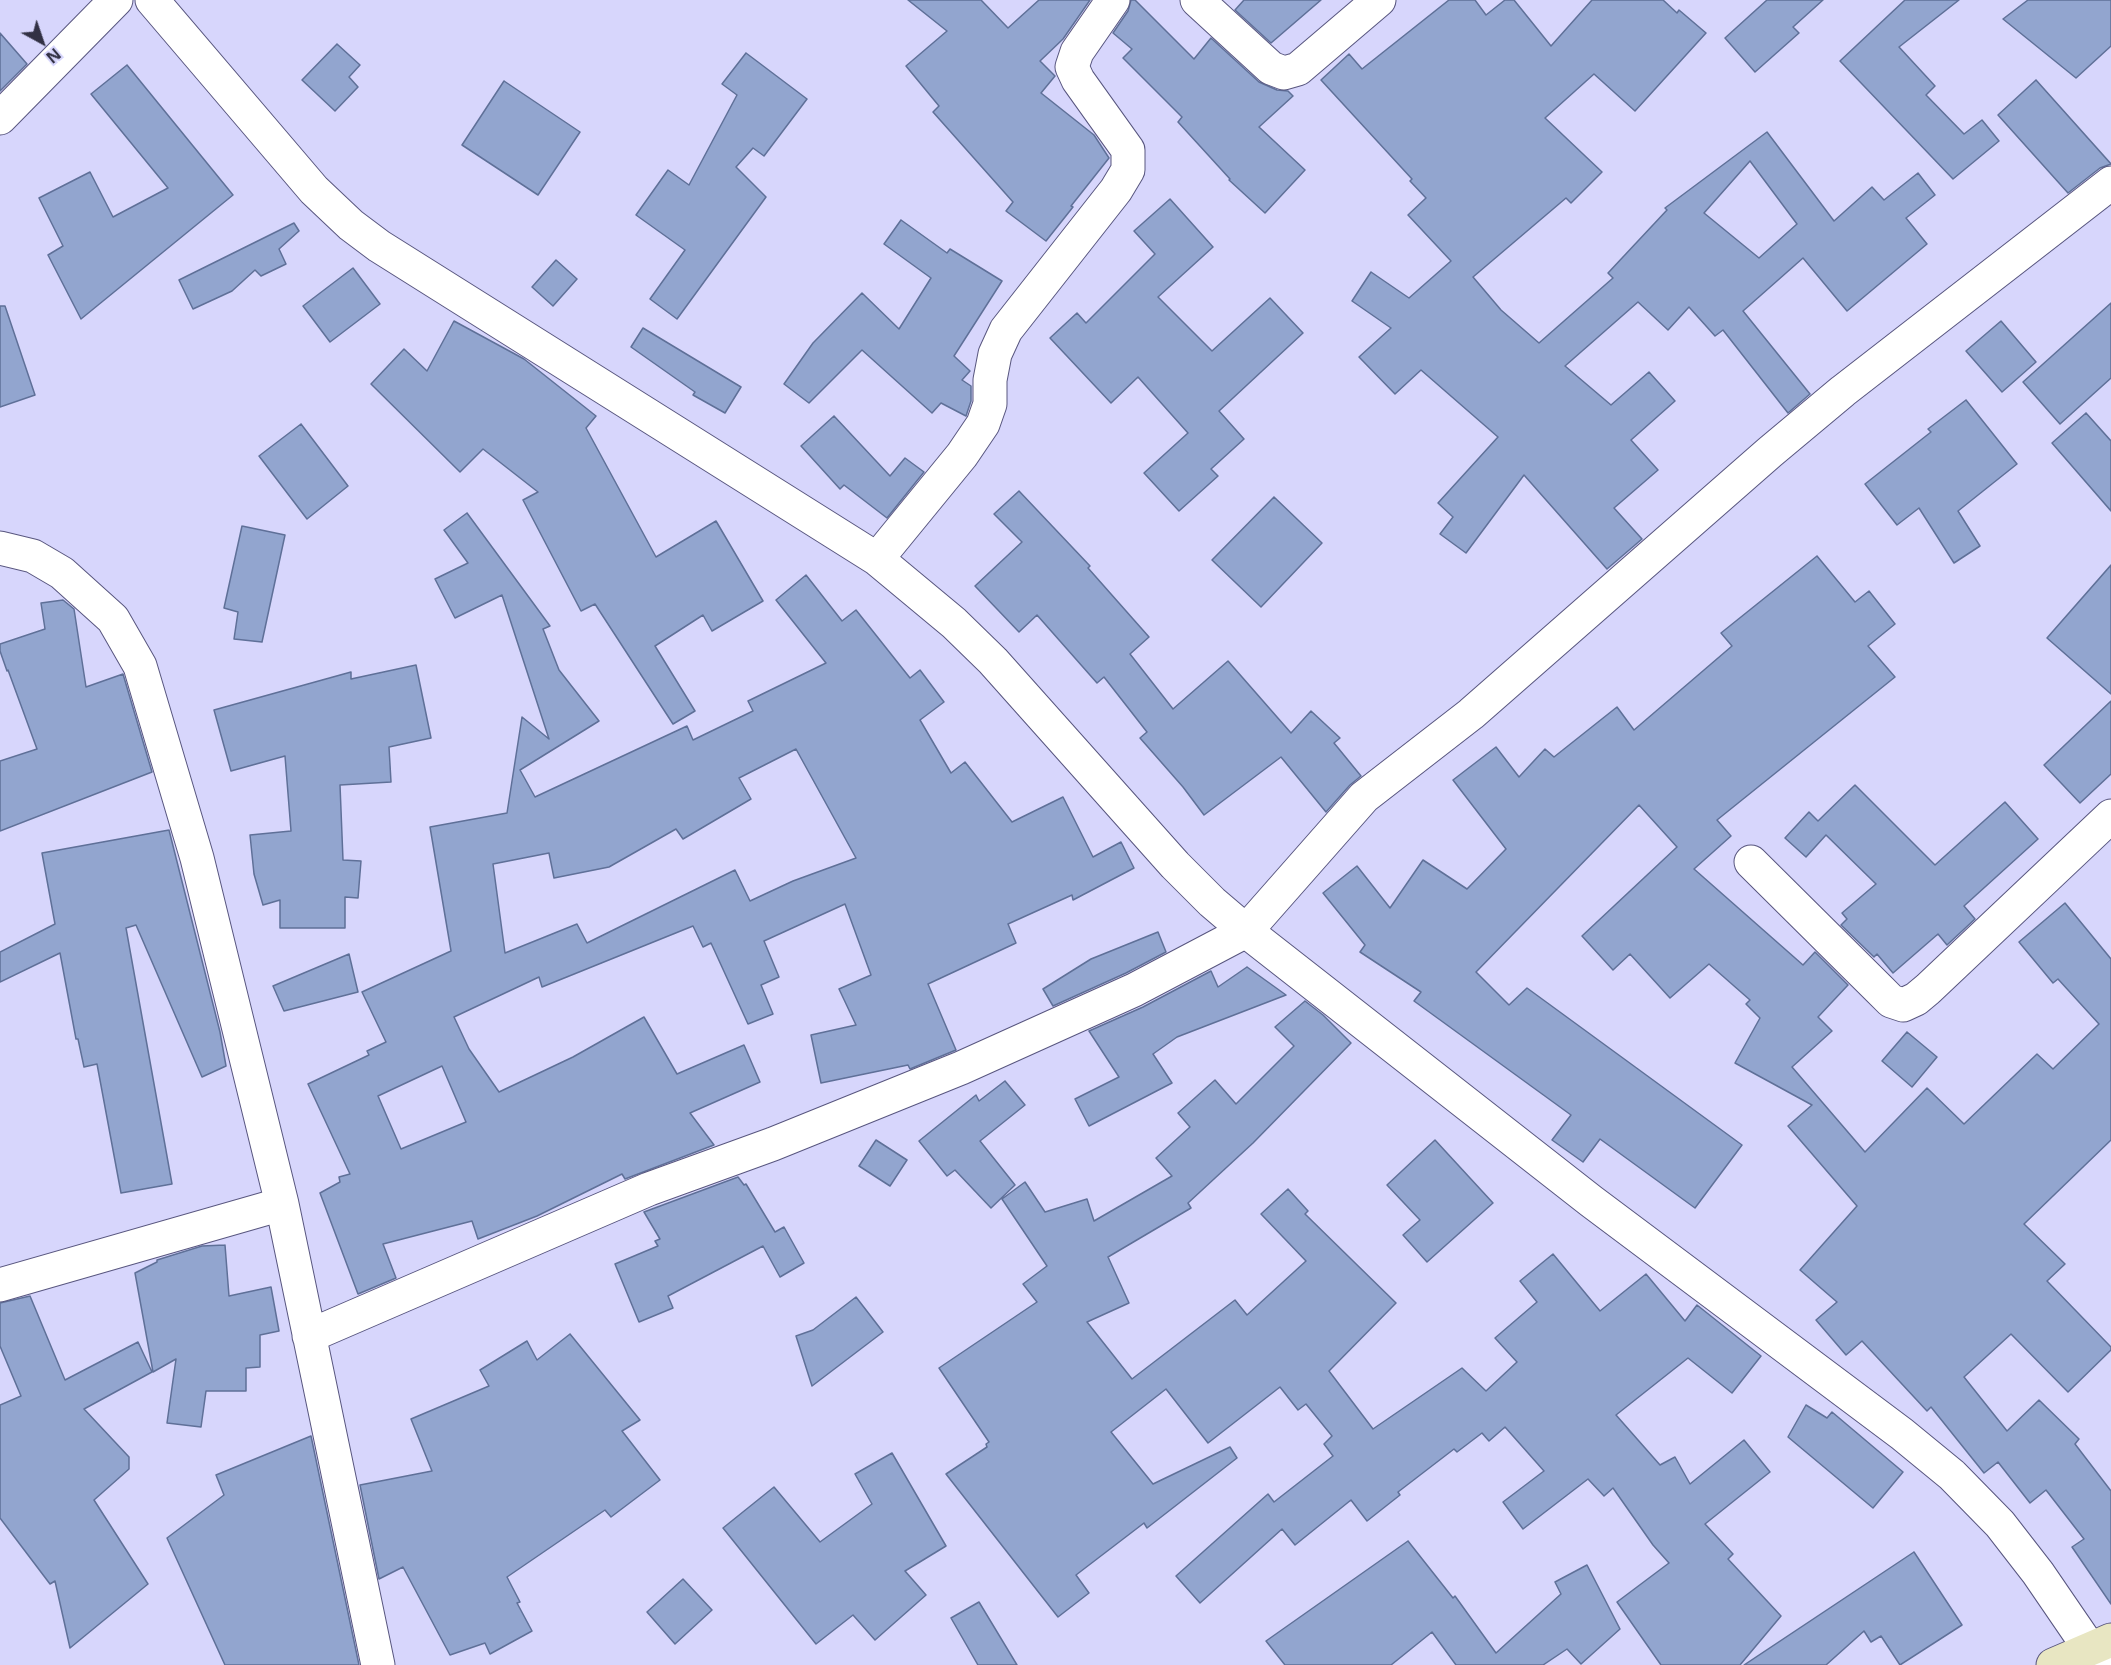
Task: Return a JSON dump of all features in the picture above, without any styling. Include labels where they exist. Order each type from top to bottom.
[{"type":"main road","points":[[2053,1665],[2099,1651]]},
{"type":"street","points":[[0,118],[116,0]]},
{"type":"street","points":[[152,0],[314,190],[351,225],[379,246],[877,559],[954,623],[993,661],[1175,865],[1212,902],[1591,1202],[1902,1434],[1952,1475],[2000,1524],[2099,1651]]},
{"type":"street","points":[[877,559],[962,455],[983,424],[990,404],[990,380],[994,354],[1006,330],[1116,190],[1128,170],[1128,150],[1078,80],[1072,67],[1077,52],[1113,0]]},
{"type":"street","points":[[1197,0],[1271,68],[1284,74],[1298,69],[1379,0]]},
{"type":"street","points":[[309,1336],[649,1189],[774,1144],[961,1068],[1134,990],[1246,931],[1364,797],[1471,714],[1843,391],[2111,183]]},
{"type":"street","points":[[0,548],[33,556],[62,573],[113,619],[140,666],[197,858],[282,1204],[378,1665]]},
{"type":"street","points":[[1751,862],[1891,1001],[1903,1005],[1917,999],[2111,816]]},
{"type":"street","points":[[0,1286],[282,1204]]},
{"type":"building","points":[[908,0],[981,0],[1008,28],[1039,0],[1090,0],[1063,39],[1040,61],[1055,76],[1041,93],[1094,135],[1109,158],[1046,241],[1006,211],[1013,202],[933,112],[939,106],[906,66],[947,31]]},
{"type":"building","points":[[1131,0],[1135,0],[1194,59],[1211,38],[1259,82],[1277,90],[1288,91],[1293,96],[1259,127],[1305,170],[1265,213],[1229,180],[1178,122],[1182,117],[1123,58],[1132,49],[1113,33],[1128,11]]},
{"type":"building","points":[[1244,0],[1321,0],[1271,43],[1235,10]]},
{"type":"building","points":[[1449,0],[1475,0],[1486,15],[1505,0],[1514,0],[1551,46],[1592,0],[1663,0],[1677,13],[1679,10],[1706,33],[1635,111],[1594,74],[1545,118],[1602,172],[1571,203],[1566,198],[1473,277],[1501,310],[1539,343],[1613,278],[1608,273],[1667,210],[1665,208],[1767,132],[1834,221],[1872,187],[1884,200],[1918,173],[1935,195],[1906,218],[1927,244],[1847,311],[1803,258],[1743,311],[1810,394],[1788,413],[1723,330],[1715,336],[1689,307],[1668,330],[1638,302],[1565,366],[1611,405],[1649,372],[1675,401],[1631,440],[1658,470],[1614,508],[1642,539],[1607,569],[1524,475],[1466,553],[1440,534],[1453,517],[1438,503],[1498,437],[1421,370],[1395,394],[1359,357],[1391,328],[1352,301],[1371,272],[1409,298],[1451,261],[1408,215],[1426,198],[1410,181],[1412,179],[1321,80],[1349,54],[1362,69]],"holes":[[[1750,161],[1797,224],[1759,258],[1704,213]]]},
{"type":"building","points":[[1767,0],[1823,0],[1793,27],[1799,33],[1755,72],[1725,38]]},
{"type":"building","points":[[1905,0],[1959,0],[1899,47],[1935,86],[1926,95],[1964,134],[1982,120],[1999,141],[1953,179],[1840,61]]},
{"type":"building","points":[[2028,0],[2111,0],[2111,46],[2076,78],[2003,19]]},
{"type":"building","points":[[0,33],[27,64],[0,91]]},
{"type":"building","points":[[337,44],[360,65],[349,77],[358,87],[335,111],[302,80]]},
{"type":"building","points":[[746,53],[807,99],[764,156],[753,148],[736,167],[766,197],[677,319],[650,299],[685,250],[636,215],[668,170],[689,185],[737,95],[722,84]]},
{"type":"building","points":[[127,65],[233,195],[81,319],[48,255],[63,246],[39,198],[90,172],[113,217],[168,188],[91,94]]},
{"type":"building","points":[[2036,80],[2111,164],[2100,168],[2068,193],[1998,115]]},
{"type":"building","points":[[504,81],[580,132],[538,195],[462,145]]},
{"type":"building","points":[[1170,199],[1213,247],[1158,297],[1212,351],[1270,298],[1303,333],[1219,411],[1244,439],[1211,469],[1218,476],[1179,511],[1144,473],[1188,433],[1138,377],[1111,403],[1050,338],[1077,313],[1086,323],[1155,254],[1134,231]]},
{"type":"building","points":[[901,220],[947,253],[950,249],[1002,281],[954,356],[970,371],[962,380],[971,386],[971,401],[966,416],[941,403],[932,413],[862,350],[809,403],[784,384],[813,343],[862,293],[899,329],[931,278],[884,244]]},
{"type":"building","points":[[294,223],[299,231],[279,249],[286,264],[261,276],[255,270],[232,291],[193,309],[179,280]]},
{"type":"building","points":[[556,260],[577,279],[553,306],[532,287]]},
{"type":"building","points":[[353,268],[380,304],[330,342],[303,306]]},
{"type":"building","points":[[2111,303],[2111,378],[2060,424],[2023,382]]},
{"type":"building","points":[[0,306],[5,306],[35,395],[0,407]]},
{"type":"building","points":[[454,321],[524,359],[596,416],[586,428],[656,557],[716,521],[763,601],[712,631],[703,615],[655,646],[695,711],[673,724],[595,604],[581,611],[523,500],[538,492],[483,449],[460,472],[371,384],[404,349],[427,371]]},
{"type":"building","points":[[2001,321],[2036,362],[2002,392],[1966,351]]},
{"type":"building","points":[[643,328],[741,387],[725,413],[693,395],[695,392],[631,347]]},
{"type":"building","points":[[1966,400],[2017,464],[1958,511],[1980,546],[1954,563],[1919,508],[1897,525],[1865,484],[1931,432],[1928,429]]},
{"type":"building","points":[[2086,413],[2111,441],[2111,511],[2052,443]]},
{"type":"building","points":[[834,416],[890,476],[905,458],[924,472],[887,518],[844,485],[840,489],[801,446]]},
{"type":"building","points":[[301,424],[348,486],[307,519],[259,456]]},
{"type":"building","points":[[1019,491],[1090,566],[1088,568],[1149,637],[1130,654],[1173,709],[1228,661],[1291,733],[1311,711],[1340,738],[1334,743],[1361,776],[1326,812],[1281,757],[1204,815],[1140,738],[1147,732],[1104,677],[1097,683],[1037,615],[1019,632],[975,586],[1022,542],[994,514]]},
{"type":"building","points":[[1274,497],[1322,543],[1261,607],[1212,560]]},
{"type":"building","points":[[467,513],[550,626],[543,629],[559,670],[599,721],[520,770],[535,797],[687,726],[693,740],[753,711],[748,701],[826,663],[776,600],[806,575],[842,621],[856,610],[910,678],[920,670],[944,702],[920,720],[951,773],[965,762],[1012,822],[1063,797],[1093,857],[1121,842],[1134,868],[1073,900],[1072,895],[1008,924],[1016,943],[928,984],[956,1050],[910,1069],[908,1065],[821,1083],[811,1035],[856,1025],[839,989],[871,975],[845,904],[764,941],[779,977],[761,985],[773,1014],[748,1024],[711,943],[703,947],[693,926],[542,987],[539,977],[454,1017],[469,1049],[499,1092],[573,1057],[644,1017],[677,1074],[744,1045],[760,1082],[690,1113],[714,1145],[625,1179],[622,1174],[537,1216],[478,1239],[472,1221],[383,1244],[396,1278],[358,1294],[320,1193],[340,1182],[339,1177],[350,1174],[308,1084],[369,1055],[367,1051],[386,1042],[362,992],[451,951],[430,827],[507,813],[522,717],[549,739],[502,595],[455,618],[435,579],[468,563],[444,530]],"holes":[[[796,749],[856,858],[793,881],[750,901],[735,870],[587,943],[577,924],[505,953],[493,864],[549,853],[554,878],[609,867],[676,829],[683,839],[751,799],[739,778]],[[442,1066],[466,1122],[401,1149],[378,1096]]]},
{"type":"building","points":[[242,526],[285,535],[262,642],[234,639],[238,612],[224,608]]},
{"type":"building","points":[[1817,556],[1855,602],[1869,591],[1895,624],[1868,646],[1895,677],[1717,820],[1731,836],[1694,869],[1803,965],[1815,952],[1848,985],[1818,1017],[1832,1031],[1792,1067],[1865,1152],[1927,1088],[1964,1124],[2037,1054],[2053,1069],[2099,1024],[2058,979],[2053,983],[2019,942],[2065,903],[2111,959],[2111,1140],[2024,1224],[2065,1264],[2047,1281],[2111,1347],[2111,1350],[2068,1392],[2011,1334],[1964,1377],[2007,1431],[2039,1400],[2079,1439],[2075,1444],[2111,1491],[2111,1604],[2072,1547],[2084,1539],[2046,1490],[2030,1503],[1998,1462],[1984,1473],[1931,1407],[1927,1411],[1862,1341],[1846,1355],[1816,1320],[1837,1302],[1800,1270],[1857,1206],[1788,1126],[1812,1105],[1735,1063],[1760,1018],[1746,1004],[1750,1000],[1709,964],[1670,998],[1630,954],[1613,970],[1582,936],[1677,847],[1639,805],[1476,972],[1509,1005],[1527,988],[1742,1145],[1695,1208],[1600,1139],[1583,1162],[1552,1140],[1571,1115],[1414,1001],[1421,992],[1360,952],[1365,945],[1323,893],[1357,866],[1390,908],[1423,860],[1467,889],[1506,849],[1453,780],[1496,747],[1519,777],[1545,749],[1554,757],[1617,707],[1634,730],[1732,646],[1721,633]]},
{"type":"building","points":[[2111,565],[2111,694],[2047,638]]},
{"type":"building","points":[[63,600],[74,609],[86,687],[123,674],[152,772],[0,831],[0,761],[37,749],[7,671],[0,644],[45,629],[41,603]]},
{"type":"building","points":[[416,665],[431,738],[389,747],[391,782],[340,785],[343,860],[361,861],[358,898],[345,897],[345,928],[280,928],[280,900],[263,905],[254,874],[250,835],[291,831],[285,756],[231,771],[214,710],[351,672],[351,679]]},
{"type":"building","points":[[2111,701],[2111,774],[2080,803],[2044,765]]},
{"type":"building","points":[[1855,785],[1935,865],[2005,802],[2038,839],[1964,906],[1975,919],[1947,945],[1938,934],[1893,973],[1877,954],[1874,957],[1841,925],[1847,919],[1842,913],[1876,884],[1826,835],[1806,857],[1785,838],[1809,812],[1818,821]]},
{"type":"building","points":[[169,830],[220,1032],[226,1066],[202,1077],[136,925],[126,928],[172,1184],[121,1193],[97,1064],[84,1067],[78,1039],[76,1039],[60,953],[0,982],[0,952],[55,924],[42,853]]},
{"type":"building","points":[[1158,932],[1166,952],[1053,1006],[1043,989],[1091,959]]},
{"type":"building","points":[[349,954],[358,992],[284,1011],[273,986]]},
{"type":"building","points":[[1247,967],[1286,995],[1177,1037],[1153,1054],[1172,1083],[1089,1126],[1075,1099],[1119,1077],[1089,1031],[1143,1007],[1211,971],[1218,987]]},
{"type":"building","points":[[1305,1001],[1351,1043],[1253,1143],[1188,1203],[1191,1208],[1108,1257],[1129,1303],[1087,1322],[1132,1379],[1235,1300],[1247,1315],[1306,1261],[1261,1214],[1288,1189],[1308,1211],[1305,1214],[1396,1303],[1329,1371],[1373,1429],[1462,1368],[1486,1391],[1517,1362],[1495,1338],[1537,1302],[1520,1281],[1553,1254],[1600,1311],[1646,1274],[1685,1321],[1697,1305],[1761,1356],[1732,1393],[1688,1358],[1616,1415],[1660,1465],[1675,1457],[1690,1484],[1744,1440],[1770,1472],[1705,1524],[1733,1554],[1728,1559],[1781,1616],[1740,1665],[1661,1665],[1617,1602],[1669,1563],[1653,1545],[1613,1488],[1604,1496],[1588,1479],[1523,1529],[1503,1502],[1544,1471],[1505,1427],[1489,1441],[1482,1433],[1457,1452],[1454,1449],[1398,1492],[1400,1495],[1367,1521],[1351,1500],[1295,1545],[1282,1529],[1200,1603],[1176,1576],[1268,1494],[1274,1502],[1333,1456],[1324,1444],[1332,1436],[1306,1404],[1298,1410],[1280,1387],[1208,1443],[1166,1389],[1111,1432],[1153,1484],[1230,1447],[1237,1458],[1147,1528],[1144,1523],[1076,1575],[1089,1593],[1058,1617],[946,1474],[987,1447],[986,1444],[989,1442],[939,1368],[1037,1302],[1023,1284],[1047,1266],[1002,1199],[1025,1182],[1045,1212],[1087,1199],[1094,1221],[1172,1176],[1156,1158],[1190,1127],[1178,1113],[1215,1080],[1236,1104],[1294,1046],[1275,1027]]},
{"type":"building","points":[[1907,1032],[1937,1057],[1912,1087],[1882,1061]]},
{"type":"building","points":[[1005,1081],[1025,1105],[980,1141],[1015,1185],[991,1208],[955,1170],[947,1176],[919,1141],[976,1095],[979,1101]]},
{"type":"building","points":[[876,1140],[907,1160],[890,1186],[859,1166]]},
{"type":"building","points":[[1435,1140],[1493,1203],[1427,1262],[1403,1235],[1420,1220],[1387,1185]]},
{"type":"building","points":[[738,1177],[744,1185],[746,1184],[775,1232],[784,1227],[804,1263],[780,1277],[763,1246],[668,1296],[673,1308],[639,1322],[615,1264],[658,1246],[655,1241],[660,1239],[644,1212]]},
{"type":"building","points":[[225,1245],[229,1296],[271,1287],[279,1331],[260,1335],[260,1367],[246,1368],[246,1391],[206,1391],[201,1427],[167,1423],[176,1359],[153,1372],[135,1273],[157,1260],[202,1246]]},
{"type":"building","points":[[30,1296],[65,1380],[138,1342],[152,1372],[84,1409],[129,1457],[129,1469],[94,1500],[148,1584],[70,1648],[55,1581],[50,1584],[0,1518],[0,1405],[21,1396],[0,1346],[0,1303]]},
{"type":"building","points":[[856,1297],[883,1332],[812,1386],[796,1336],[813,1330]]},
{"type":"building","points":[[570,1334],[640,1420],[622,1431],[660,1480],[611,1517],[605,1510],[507,1577],[520,1602],[517,1603],[532,1631],[490,1654],[485,1643],[450,1655],[403,1567],[379,1579],[360,1485],[432,1471],[411,1419],[489,1386],[480,1370],[527,1341],[537,1360]]},
{"type":"building","points":[[1806,1405],[1827,1418],[1832,1412],[1903,1472],[1873,1508],[1788,1437]]},
{"type":"building","points":[[311,1436],[359,1665],[225,1665],[167,1538],[224,1495],[216,1475]]},
{"type":"building","points":[[892,1453],[946,1546],[905,1571],[926,1595],[875,1640],[853,1615],[816,1644],[723,1528],[774,1487],[820,1542],[872,1504],[855,1474]]},
{"type":"building","points":[[1408,1541],[1453,1598],[1455,1596],[1496,1653],[1561,1594],[1555,1582],[1587,1565],[1620,1629],[1581,1664],[1567,1649],[1543,1665],[1456,1665],[1432,1632],[1391,1665],[1285,1665],[1266,1641]]},
{"type":"building","points":[[1914,1552],[1962,1625],[1900,1665],[1881,1636],[1871,1642],[1864,1631],[1826,1665],[1744,1665]]},
{"type":"building","points":[[683,1579],[712,1610],[675,1644],[647,1612]]},
{"type":"building","points":[[979,1602],[1017,1665],[978,1665],[951,1618]]}]
